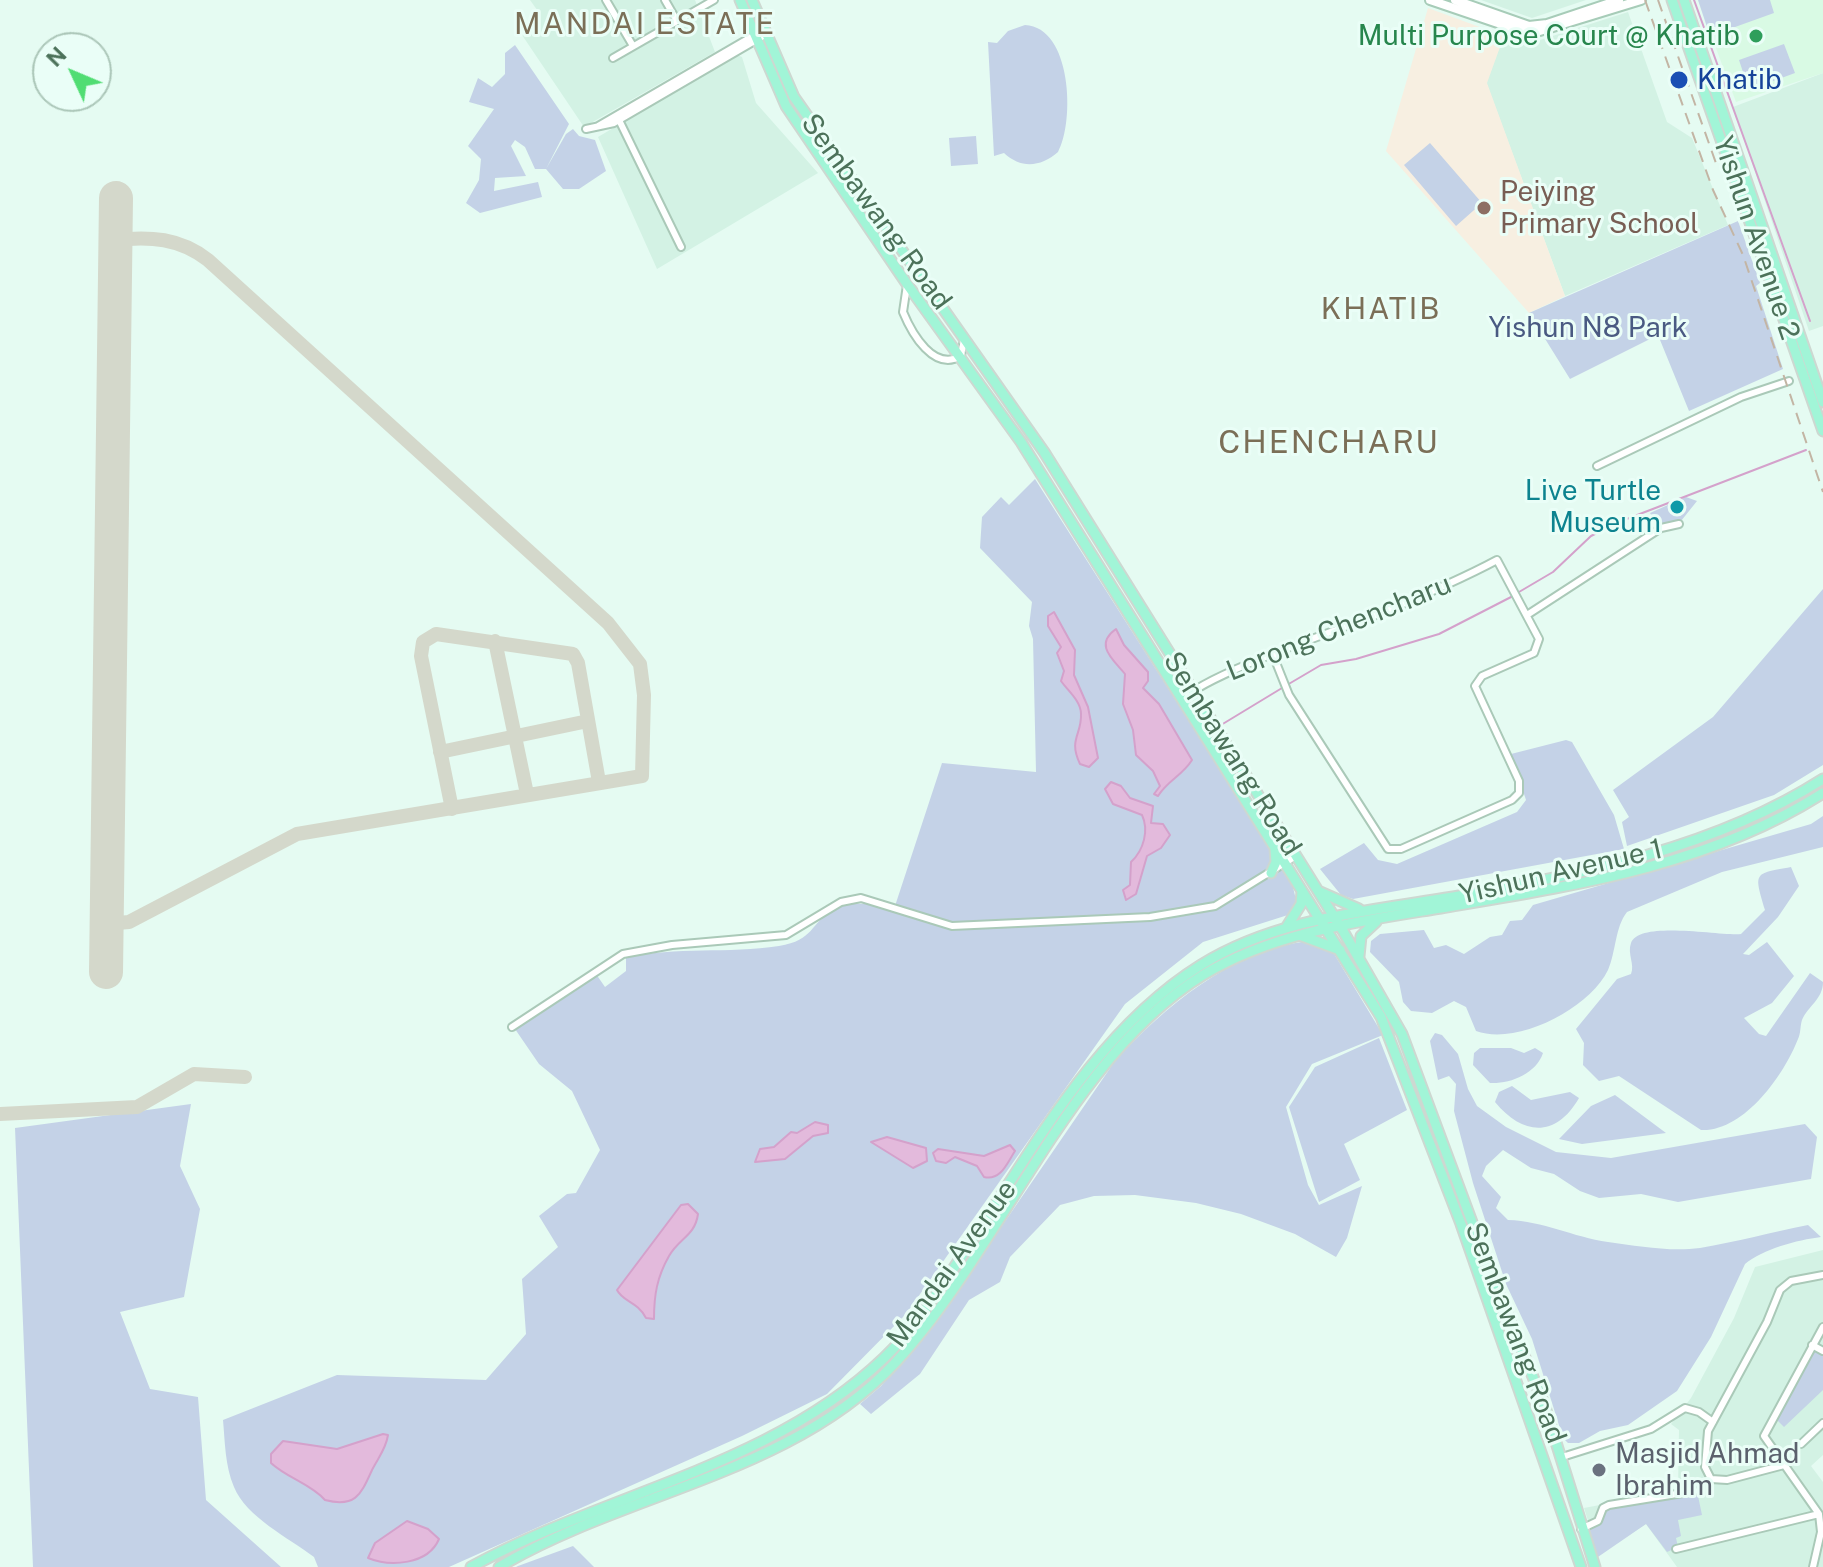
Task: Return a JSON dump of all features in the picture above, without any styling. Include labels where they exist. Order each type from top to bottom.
[{"type":"main road","name":"Sembawang Road","points":[[740,0],[794,97],[1044,452],[1359,956],[1402,1034],[1495,1284],[1540,1390],[1595,1567]]},
{"type":"main road","name":"Sembawang Road","points":[[752,0],[759,35],[786,106],[907,284],[1021,442],[1343,952],[1394,1043],[1581,1567]]},
{"type":"main road","points":[[1430,0],[1530,34],[1641,0]]},
{"type":"main road","points":[[1455,0],[1529,26],[1547,24],[1619,0]]},
{"type":"main road","name":"Yishun Avenue 2","points":[[1672,0],[1823,402]]},
{"type":"main road","name":"Yishun Avenue 2","points":[[1684,0],[1823,431]]},
{"type":"main road","name":"Yishun Avenue 1","points":[[1333,916],[1611,867],[1712,834],[1823,779]]},
{"type":"main road","name":"Yishun Avenue 1","points":[[1340,926],[1527,893],[1690,856],[1777,819],[1823,793]]},
{"type":"main road","points":[[1271,873],[1276,862],[1274,846]]},
{"type":"main road","points":[[1286,928],[1301,904],[1301,888]]},
{"type":"main road","points":[[1316,890],[1349,907],[1366,911]]},
{"type":"main road","name":"Mandai Avenue","points":[[471,1567],[576,1518],[758,1444],[842,1395],[887,1355],[940,1288],[1047,1128],[1106,1049],[1149,1003],[1201,965],[1249,940],[1333,916]]},
{"type":"main road","points":[[1359,956],[1365,930],[1388,917]]},
{"type":"main road","name":"Mandai Avenue","points":[[499,1567],[622,1510],[764,1452],[849,1405],[895,1364],[945,1301],[1109,1059],[1152,1013],[1203,975],[1255,949],[1340,926]]},
{"type":"main road","points":[[1300,936],[1343,952]]},
{"type":"main road","points":[[1521,1394],[1531,1398],[1540,1390]]},
{"type":"main road","points":[[1528,1413],[1533,1404],[1544,1404]]},
{"type":"street","points":[[606,0],[633,46]]},
{"type":"street","points":[[665,0],[677,21]]},
{"type":"street","points":[[613,58],[714,0]]},
{"type":"street","points":[[741,46],[589,129],[619,120],[741,46],[759,35]]},
{"type":"street","points":[[619,120],[681,247]]},
{"type":"street","points":[[907,284],[903,310],[929,353],[940,360],[961,356],[965,336]]},
{"type":"street","points":[[1597,466],[1741,397],[1789,381]]},
{"type":"street","points":[[1273,655],[1288,692],[1380,842],[1388,849],[1401,849],[1512,800],[1519,793],[1519,781],[1475,686],[1482,676],[1536,651],[1539,639],[1527,615],[1661,528],[1679,524]]},
{"type":"street","name":"Lorong Chencharu","points":[[1183,700],[1191,689],[1377,615],[1497,560],[1527,615]]},
{"type":"street","points":[[512,1027],[623,954],[672,945],[786,935],[802,928],[828,907],[861,898],[952,926],[1150,917],[1215,906],[1296,856]]},
{"type":"street","points":[[1784,1465],[1727,1480],[1711,1479],[1705,1467],[1708,1431],[1780,1290],[1791,1281],[1823,1275]]},
{"type":"street","points":[[1804,1567],[1813,1566],[1821,1532],[1819,1514],[1764,1436],[1823,1327]]},
{"type":"street","points":[[1812,1345],[1823,1351]]},
{"type":"street","points":[[1562,1457],[1651,1429],[1685,1408],[1713,1422]]},
{"type":"street","points":[[1801,1444],[1823,1423]]},
{"type":"street","points":[[1581,1529],[1598,1521],[1603,1508],[1609,1505],[1695,1491]]},
{"type":"street","points":[[1676,1549],[1819,1514]]},
{"type":"shaded area","points":[[530,0],[695,0],[715,52],[584,127],[522,35],[540,14]]},
{"type":"shaded area","points":[[1481,0],[1586,0],[1532,18]]},
{"type":"shaded area","points":[[1698,0],[1823,0],[1823,73],[1736,102]]},
{"type":"shaded area","points":[[1428,8],[1504,36],[1487,83],[1565,296],[1529,313],[1386,151]]},
{"type":"shaded area","points":[[1628,12],[1667,122],[1692,138],[1728,225],[1565,296],[1486,82],[1504,36],[1540,40]]},
{"type":"shaded area","points":[[737,55],[742,57],[756,103],[818,173],[657,269],[598,137]]},
{"type":"shaded area","points":[[1823,73],[1823,326],[1809,331],[1733,107]]},
{"type":"shaded area","points":[[1054,612],[1075,650],[1074,675],[1088,707],[1098,758],[1089,767],[1080,764],[1075,749],[1081,721],[1080,709],[1077,700],[1061,681],[1064,671],[1057,653],[1061,647],[1048,626],[1048,616]]},
{"type":"shaded area","points":[[1116,629],[1124,645],[1148,672],[1148,681],[1143,688],[1159,704],[1192,760],[1158,796],[1154,794],[1160,786],[1153,771],[1136,755],[1133,730],[1123,704],[1125,674],[1106,647],[1109,635]]},
{"type":"shaded area","points":[[1111,782],[1121,786],[1130,798],[1153,806],[1151,823],[1163,824],[1170,835],[1161,848],[1147,856],[1136,894],[1126,900],[1123,890],[1130,885],[1131,862],[1142,846],[1145,827],[1142,815],[1113,804],[1105,789]]},
{"type":"shaded area","points":[[815,1122],[828,1125],[828,1133],[813,1136],[785,1159],[755,1162],[760,1149],[774,1147],[791,1132],[797,1133]]},
{"type":"shaded area","points":[[887,1137],[926,1148],[927,1161],[913,1168],[871,1142]]},
{"type":"shaded area","points":[[1010,1145],[1015,1151],[1009,1161],[999,1174],[990,1178],[984,1177],[977,1166],[955,1157],[946,1163],[936,1161],[933,1153],[938,1149],[984,1156]]},
{"type":"shaded area","points":[[688,1204],[698,1214],[696,1221],[665,1264],[657,1286],[654,1319],[646,1318],[617,1290],[681,1205]]},
{"type":"shaded area","points":[[1823,1250],[1823,1455],[1811,1466],[1823,1482],[1823,1567],[1677,1567],[1646,1524],[1599,1555],[1584,1508],[1678,1490],[1679,1430],[1671,1424],[1691,1398],[1734,1318],[1755,1267]]},
{"type":"shaded area","points":[[388,1435],[384,1449],[360,1492],[344,1502],[325,1500],[271,1463],[271,1454],[283,1441],[337,1449]]},
{"type":"shaded area","points":[[407,1521],[428,1529],[439,1539],[434,1548],[408,1562],[368,1558],[375,1543]]},
{"type":"green space","points":[[1698,0],[1770,0],[1774,13],[1710,36]]},
{"type":"green space","points":[[1025,25],[1041,30],[1052,41],[1061,58],[1067,99],[1067,120],[1058,152],[1045,161],[1031,164],[1017,162],[1004,153],[994,156],[988,42],[997,43],[1008,31]]},
{"type":"green space","points":[[1784,44],[1795,73],[1749,90],[1739,60]]},
{"type":"green space","points":[[515,45],[569,124],[546,169],[535,169],[525,147],[515,140],[511,146],[526,176],[495,178],[494,191],[538,182],[542,197],[480,213],[466,203],[479,180],[481,159],[468,146],[494,109],[469,102],[478,78],[492,87],[505,74],[505,53]]},
{"type":"green space","points":[[573,129],[579,136],[595,140],[606,171],[579,189],[563,189],[546,169],[566,134]]},
{"type":"green space","points":[[976,136],[978,164],[951,166],[949,138]]},
{"type":"green space","points":[[1430,143],[1482,203],[1456,226],[1404,165]]},
{"type":"green space","name":"Yishun N8 Park","points":[[1738,221],[1760,283],[1756,286],[1783,369],[1689,411],[1658,335],[1570,379],[1529,313]]},
{"type":"green space","points":[[1035,479],[1292,883],[1297,904],[1291,914],[1203,942],[1125,1004],[906,1314],[827,1394],[742,1436],[449,1567],[318,1567],[314,1557],[269,1526],[240,1498],[229,1471],[223,1420],[337,1375],[486,1380],[526,1334],[522,1279],[558,1247],[539,1216],[567,1194],[576,1193],[600,1150],[572,1091],[539,1064],[515,1029],[596,974],[605,987],[626,971],[626,958],[664,952],[779,946],[806,936],[826,915],[840,906],[895,906],[942,763],[1036,772],[1033,639],[1029,626],[1032,602],[980,548],[982,517],[1001,497],[1009,505]]},
{"type":"green space","name":"Live Turtle Museum","points":[[1686,497],[1697,501],[1681,521],[1658,526],[1650,513]]},
{"type":"green space","points":[[1823,589],[1823,765],[1774,795],[1627,846],[1622,822],[1629,817],[1613,790],[1713,717]]},
{"type":"green space","points":[[1566,740],[1572,742],[1614,815],[1624,849],[1353,899],[1341,895],[1320,869],[1364,843],[1378,860],[1397,864],[1517,812],[1526,800],[1511,754]]},
{"type":"green space","points":[[1823,816],[1823,847],[1722,872],[1627,912],[1620,925],[1608,970],[1599,984],[1569,1010],[1531,1029],[1493,1034],[1476,1031],[1466,1007],[1454,1001],[1432,1013],[1411,1011],[1403,1002],[1399,982],[1370,952],[1371,941],[1380,934],[1424,930],[1434,948],[1446,945],[1464,954],[1490,937],[1502,935],[1510,921],[1522,920],[1533,905],[1811,824]]},
{"type":"green space","points":[[1791,867],[1799,886],[1778,917],[1743,954],[1749,955],[1767,942],[1794,976],[1772,1003],[1744,1018],[1759,1034],[1766,1036],[1810,973],[1823,982],[1818,998],[1802,1020],[1792,1053],[1760,1099],[1732,1122],[1701,1130],[1619,1076],[1599,1081],[1583,1065],[1584,1043],[1576,1029],[1617,979],[1631,974],[1630,947],[1637,936],[1664,931],[1741,934],[1765,910],[1758,882],[1760,877],[1769,871]]},
{"type":"green space","points":[[1307,941],[1333,952],[1383,1035],[1312,1064],[1286,1107],[1308,1185],[1319,1205],[1362,1186],[1347,1238],[1336,1257],[1295,1234],[1241,1214],[1196,1203],[1135,1195],[1094,1196],[1060,1205],[1010,1257],[1000,1282],[969,1300],[920,1374],[871,1414],[860,1404],[881,1386],[938,1319],[1115,1061],[1134,1040],[1178,1001],[1226,969],[1252,956]]},
{"type":"green space","points":[[1435,1033],[1442,1035],[1458,1054],[1468,1089],[1477,1106],[1506,1127],[1556,1152],[1611,1158],[1805,1124],[1817,1137],[1811,1179],[1678,1202],[1641,1194],[1599,1198],[1580,1191],[1554,1174],[1531,1168],[1503,1150],[1486,1166],[1482,1176],[1501,1197],[1496,1208],[1508,1220],[1533,1223],[1595,1240],[1689,1249],[1808,1225],[1821,1237],[1781,1246],[1745,1264],[1711,1337],[1677,1391],[1628,1425],[1600,1431],[1579,1443],[1568,1443],[1563,1438],[1532,1339],[1506,1284],[1473,1183],[1454,1111],[1456,1084],[1449,1076],[1438,1080],[1430,1041]]},
{"type":"green space","points":[[1379,1038],[1407,1110],[1344,1144],[1360,1180],[1319,1202],[1289,1107],[1315,1067]]},
{"type":"green space","points":[[1480,1048],[1511,1048],[1524,1053],[1535,1048],[1543,1053],[1535,1067],[1521,1076],[1506,1082],[1490,1083],[1473,1065],[1474,1053]]},
{"type":"green space","points":[[1512,1086],[1531,1100],[1570,1092],[1579,1098],[1560,1120],[1539,1128],[1517,1121],[1495,1102],[1499,1092]]},
{"type":"green space","points":[[1615,1095],[1666,1133],[1582,1144],[1559,1139],[1591,1106]]},
{"type":"green space","points":[[191,1104],[180,1166],[200,1209],[184,1297],[120,1312],[150,1389],[198,1397],[206,1500],[281,1567],[33,1567],[15,1128]]},
{"type":"green space","points":[[1813,1350],[1823,1355],[1823,1390],[1784,1427],[1776,1419]]},
{"type":"green space","points":[[1670,1496],[1698,1496],[1702,1515],[1678,1520],[1681,1536],[1676,1538],[1678,1547],[1667,1552],[1646,1524],[1595,1559],[1581,1529],[1600,1522],[1603,1508]]},
{"type":"green space","points":[[573,1546],[594,1567],[516,1567],[518,1566]]},
{"type":"waterway","points":[[1694,0],[1810,321]]},
{"type":"waterway","points":[[1519,592],[1553,572],[1591,536],[1619,522],[1806,450]]},
{"type":"waterway","points":[[1287,685],[1321,665],[1356,659],[1439,634],[1513,596]]},
{"type":"waterway","points":[[1221,725],[1282,688]]},
{"type":"taxiway","points":[[106,924],[129,922],[297,834],[642,776],[644,695],[640,664],[608,623],[208,260],[187,247],[164,240],[115,240]]},
{"type":"taxiway","points":[[452,809],[421,656],[423,642],[436,634],[573,654],[578,663],[599,782]]},
{"type":"taxiway","points":[[495,641],[527,794]]},
{"type":"taxiway","points":[[440,752],[588,721]]},
{"type":"taxiway","points":[[0,1114],[137,1107],[194,1074],[245,1077]]},
{"type":"runway","points":[[106,972],[116,198]]},
{"type":"railway","points":[[1645,0],[1713,190],[1743,255],[1823,492]]},
{"type":"railway","points":[[1658,0],[1717,166]]},
{"type":"place","name":"Multi Purpose Court @ Khatib","points":[[1756,36]]},
{"type":"place","name":"Khatib","points":[[1679,80]]},
{"type":"place","name":"Peiying Primary School","points":[[1484,208]]},
{"type":"place","name":"Live Turtle Museum","points":[[1677,507]]},
{"type":"place","name":"Masjid Ahmad Ibrahim","points":[[1599,1470]]},
{"type":"district","name":"MANDAI ESTATE","points":[[645,25]]},
{"type":"district","name":"KHATIB","points":[[1381,310]]},
{"type":"district","name":"CHENCHARU","points":[[1329,443]]}]
